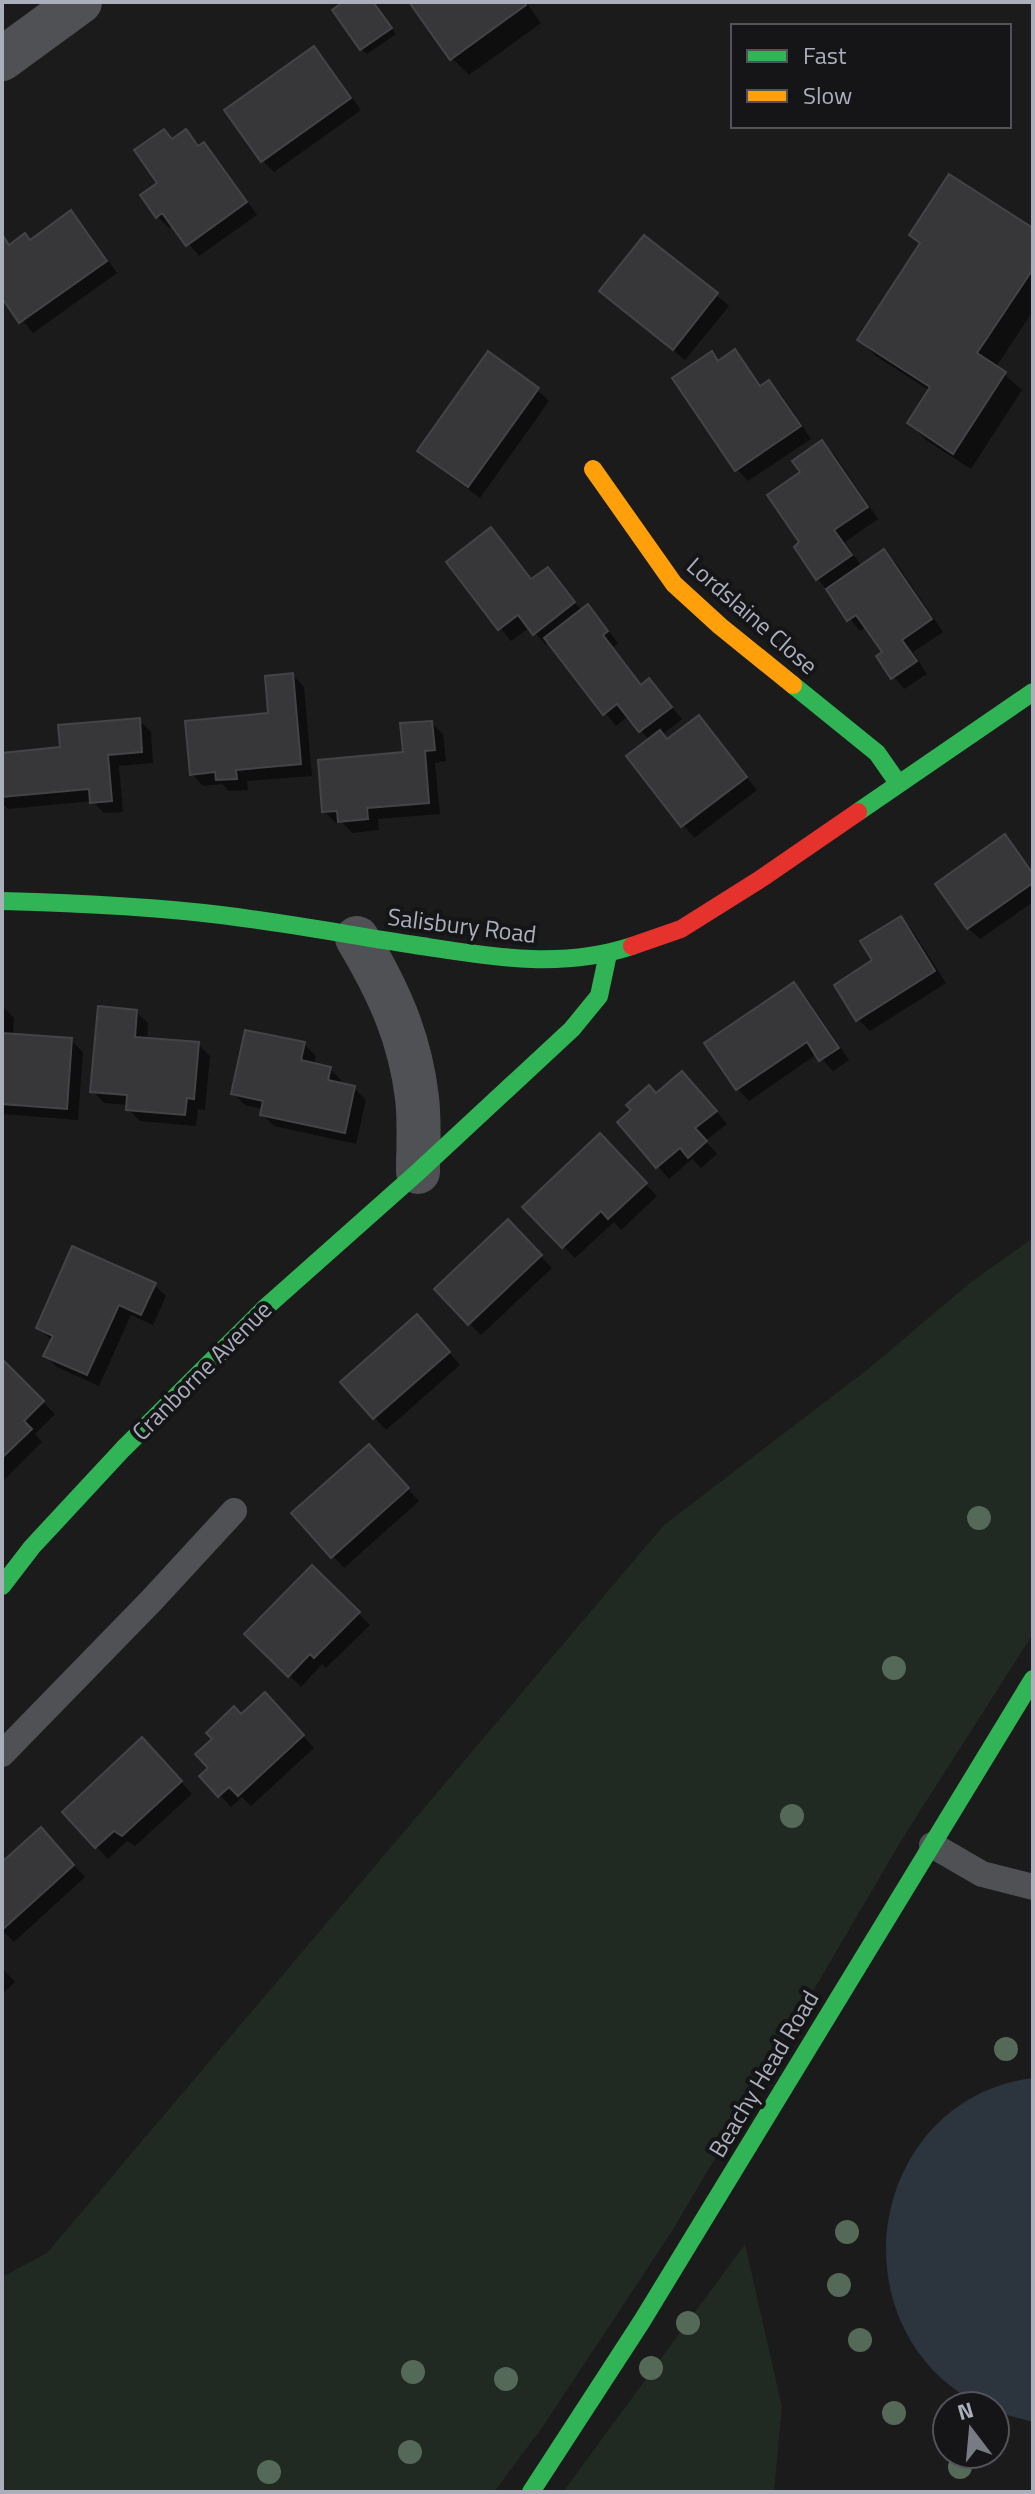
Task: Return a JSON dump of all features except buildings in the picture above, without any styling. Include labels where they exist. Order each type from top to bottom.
[{"type":"street","points":[[2,59],[80,2]]},
{"type":"street","name":"Lordslaine Close","points":[[593,469],[674,584],[720,626],[877,753],[898,783]]},
{"type":"street","name":"Salisbury Road","points":[[2,901],[84,903],[221,915],[499,958],[553,961],[608,954],[681,929],[762,878],[1033,692]]},
{"type":"street","points":[[357,938],[385,986],[406,1038],[418,1100],[418,1172]]},
{"type":"street","name":"Cranborne Avenue","points":[[2,1586],[32,1547],[133,1438],[265,1308],[572,1029],[599,996],[608,954]]},
{"type":"street","name":"Beachy Head Road","points":[[531,2492],[642,2321],[1033,1679]]},
{"type":"lane","points":[[2,1754],[234,1511]]},
{"type":"lane","points":[[932,1845],[982,1874],[1033,1887]]},
{"type":"shaded area","points":[[1033,1238],[1033,1634],[904,1836],[674,2228],[544,2425],[494,2492],[2,2492],[2,2277],[47,2253],[664,1525],[868,1369],[971,1282]]},
{"type":"shaded area","points":[[1033,2078],[1033,2422],[1011,2416],[1011,2390],[956,2390],[942,2379],[910,2339],[891,2294],[886,2246],[893,2199],[912,2156],[942,2119],[983,2092]]},
{"type":"shaded area","points":[[745,2244],[782,2407],[774,2492],[563,2492]]},
{"type":"traffic: fast","points":[[793,685],[877,753],[898,783]]},
{"type":"traffic: fast","points":[[858,812],[1033,692]]},
{"type":"traffic: fast","points":[[2,901],[194,912],[524,959],[578,958],[632,946]]},
{"type":"traffic: fast","points":[[2,1586],[32,1547],[123,1449],[265,1308],[572,1029],[599,996],[608,954]]},
{"type":"traffic: fast","points":[[531,2492],[642,2321],[1033,1679]]},
{"type":"traffic: slow","points":[[593,469],[674,584],[793,685]]},
{"type":"traffic: jam","points":[[632,946],[681,929],[858,812]]}]
